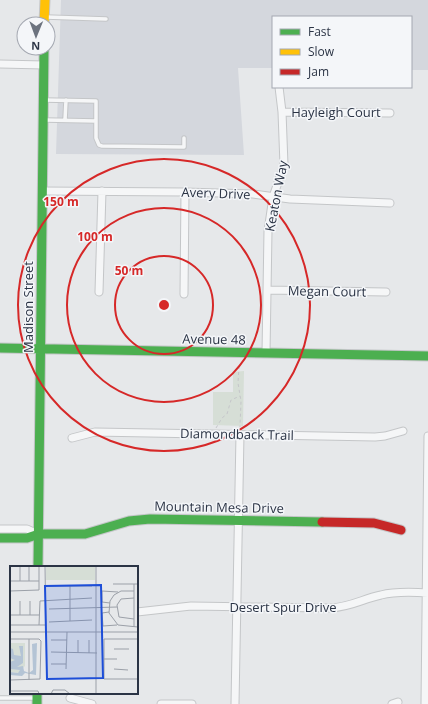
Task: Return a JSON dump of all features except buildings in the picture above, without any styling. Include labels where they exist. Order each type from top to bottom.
[{"type":"main road","points":[[45,0],[45,16]]},
{"type":"main road","name":"Madison Street","points":[[38,566],[44,56]]},
{"type":"main road","name":"Avenue 48","points":[[0,348],[428,356]]},
{"type":"main road","name":"Mountain Mesa Drive","points":[[3,534],[27,538],[39,534],[85,534],[115,524],[143,519],[374,523],[401,530]]},
{"type":"street","points":[[0,64],[44,65]]},
{"type":"street","name":"Keaton Way","points":[[266,353],[268,231],[274,197],[284,165],[280,88]]},
{"type":"street","name":"Hayleigh Court","points":[[282,112],[390,113]]},
{"type":"street","name":"Avery Drive","points":[[42,191],[253,194],[290,199],[390,203]]},
{"type":"street","points":[[100,292],[102,191]]},
{"type":"street","points":[[184,294],[185,192]]},
{"type":"street","name":"Megan Court","points":[[267,290],[386,292]]},
{"type":"street","points":[[235,704],[240,431]]},
{"type":"street","name":"Diamondback Trail","points":[[72,438],[94,432],[240,431],[375,437],[403,431]]},
{"type":"street","points":[[426,704],[428,436]]},
{"type":"street","name":"Desert Spur Drive","points":[[138,612],[191,606],[330,608],[350,606],[371,597],[388,593],[427,593]]},
{"type":"street","points":[[70,698],[92,704]]},
{"type":"street","points":[[161,704],[192,704]]},
{"type":"lane","points":[[56,20],[106,19]]},
{"type":"lane","points":[[43,100],[96,101],[96,138],[99,145],[102,146],[184,147],[184,138]]},
{"type":"lane","points":[[65,120],[66,100]]},
{"type":"lane","points":[[43,120],[96,121]]},
{"type":"lane","points":[[0,698],[37,698]]},
{"type":"path","points":[[239,366],[238,384],[241,396],[240,431]]},
{"type":"path","points":[[216,428],[222,418],[228,414],[231,400],[241,396]]},
{"type":"shaded area","points":[[61,0],[428,0],[428,70],[412,70],[412,16],[272,16],[272,68],[238,68],[244,155],[56,154]]},
{"type":"shaded area","points":[[244,371],[243,426],[213,425],[213,392],[233,392],[233,372]]},
{"type":"traffic: fast","points":[[38,566],[44,56]]},
{"type":"traffic: fast","points":[[0,348],[428,356]]},
{"type":"traffic: fast","points":[[0,538],[27,538],[39,534],[85,534],[129,521],[150,519],[322,522]]},
{"type":"traffic: fast","points":[[37,694],[37,704]]},
{"type":"traffic: slow","points":[[44,16],[45,0]]},
{"type":"traffic: jam","points":[[322,522],[374,523],[401,530]]}]
